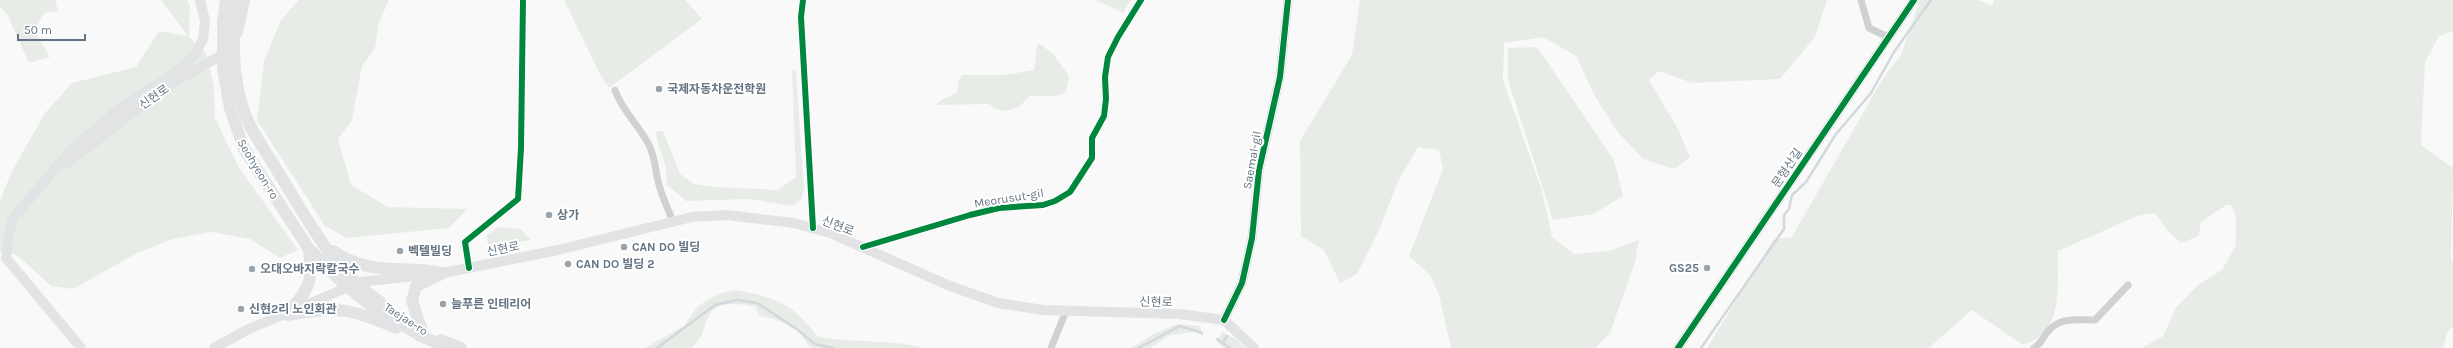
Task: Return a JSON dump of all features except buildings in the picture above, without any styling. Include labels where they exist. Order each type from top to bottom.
[{"type":"main road","name":"신현로","points":[[81,348],[3,261],[13,218],[72,149],[120,108],[171,76],[196,54],[203,39],[205,21],[200,0]]},
{"type":"main road","name":"Seohyeon-ro","points":[[226,0],[223,23],[223,68],[236,129],[244,149],[309,250],[372,301]]},
{"type":"main road","name":"Seohyeon-ro","points":[[237,0],[234,55],[243,108],[252,129],[322,244],[352,285]]},
{"type":"main road","name":"신현로","points":[[42,183],[129,114],[166,87],[220,56],[238,34],[245,0]]},
{"type":"main road","name":"신현로","points":[[220,346],[249,330],[352,285],[370,280],[469,268],[558,250],[692,217],[727,215],[794,223],[813,228],[863,247],[950,286],[998,303],[1042,310],[1179,314],[1224,320]]},
{"type":"main road","points":[[322,244],[350,262],[365,267],[382,270],[443,272]]},
{"type":"main road","points":[[286,315],[310,283],[312,275],[309,250]]},
{"type":"main road","points":[[433,346],[420,333],[412,301],[416,286],[443,272]]},
{"type":"main road","name":"Taejae-ro","points":[[372,301],[420,333],[448,348]]},
{"type":"main road","points":[[286,315],[323,309],[350,311],[378,320],[433,346]]},
{"type":"main road","points":[[1224,320],[1254,348]]},
{"type":"main road","name":"Taejae-ro","points":[[420,333],[461,348]]},
{"type":"street","points":[[469,268],[465,242],[518,199],[523,0]]},
{"type":"street","points":[[803,0],[801,25],[813,228]]},
{"type":"street","name":"Meorusut-gil","points":[[863,247],[970,215],[999,208],[1043,205],[1055,201],[1070,192],[1092,158],[1092,138],[1104,116],[1105,77],[1108,57],[1118,37],[1141,0]]},
{"type":"street","name":"Saemal-gil","points":[[1224,320],[1242,284],[1252,238],[1259,170],[1280,76],[1288,0]]},
{"type":"street","points":[[1861,0],[1869,28],[1888,37]]},
{"type":"street","name":"문형산길","points":[[1678,348],[1914,0]]},
{"type":"street","points":[[615,90],[620,104],[643,132],[650,146],[655,161],[658,181],[673,222]]},
{"type":"street","points":[[2034,348],[2044,345],[2049,329],[2067,319],[2095,320],[2128,285]]},
{"type":"street","points":[[1050,348],[1066,311]]},
{"type":"shaded area","points":[[0,0],[55,0],[58,11],[44,13],[34,30],[50,57],[29,63],[7,14],[0,6]]},
{"type":"shaded area","points":[[161,0],[187,0],[190,5],[189,37],[206,53],[214,87],[215,118],[238,166],[298,250],[280,258],[250,239],[211,232],[173,239],[137,253],[73,289],[51,286],[17,255],[0,251],[0,201],[11,173],[45,113],[72,83],[136,67],[159,31],[188,36]]},
{"type":"shaded area","points":[[299,0],[389,0],[379,22],[375,48],[362,66],[352,120],[338,139],[351,185],[388,207],[467,209],[449,228],[347,238],[325,226],[257,120],[264,61],[281,20]]},
{"type":"shaded area","points":[[564,0],[685,0],[702,19],[609,88],[600,74]]},
{"type":"shaded area","points":[[1096,0],[1131,0],[1123,13]]},
{"type":"shaded area","points":[[1360,0],[1827,0],[1815,37],[1780,79],[1692,83],[1659,71],[1649,80],[1678,129],[1690,157],[1674,169],[1643,159],[1617,131],[1596,98],[1576,56],[1543,37],[1504,43],[1503,80],[1542,191],[1552,237],[1574,254],[1609,251],[1639,240],[1635,262],[1610,333],[1595,348],[1451,348],[1439,295],[1430,275],[1409,256],[1443,169],[1439,150],[1418,147],[1398,181],[1380,228],[1357,274],[1340,283],[1324,250],[1301,236],[1300,141],[1352,55]]},
{"type":"shaded area","points":[[1920,0],[1979,0],[1992,6],[1994,0],[2453,0],[2453,31],[2439,36],[2425,62],[2421,145],[2453,168],[2451,260],[2453,263],[2453,326],[2447,333],[2443,348],[2142,348],[2163,336],[2176,308],[2198,285],[2222,270],[2236,245],[2236,217],[2231,205],[2226,205],[2201,222],[2199,236],[2181,243],[2168,231],[2155,213],[2137,216],[2058,251],[2058,293],[2052,319],[2046,330],[2037,339],[2023,345],[1972,310],[1929,348],[1707,348],[1773,240],[1792,237],[1883,78],[1901,55]]},
{"type":"shaded area","points":[[1040,44],[1053,54],[1069,76],[1066,93],[1055,96],[1030,96],[1019,107],[1006,111],[996,109],[989,104],[936,105],[941,100],[958,91],[958,81],[962,75],[1004,75],[1034,70],[1037,45]]},
{"type":"shaded area","points":[[1537,47],[1614,160],[1623,196],[1593,214],[1553,220],[1508,80],[1508,48]]},
{"type":"shaded area","points":[[792,69],[796,72],[804,189],[801,200],[792,206],[750,199],[686,201],[666,184],[666,169],[658,145],[656,131],[663,131],[680,174],[694,184],[715,187],[778,190],[796,177]]},
{"type":"shaded area","points":[[499,227],[521,229],[531,240],[488,246],[487,235]]},
{"type":"shaded area","points":[[735,290],[782,303],[800,316],[818,337],[898,343],[925,348],[814,348],[808,346],[800,333],[788,325],[774,319],[759,316],[756,307],[730,304],[718,307],[713,311],[709,316],[702,335],[691,348],[645,348],[684,326],[698,306],[718,294]]},
{"type":"shaded area","points":[[1177,324],[1200,326],[1203,336],[1196,332],[1170,335],[1150,348],[1131,348],[1154,334]]},
{"type":"shaded area","points":[[1222,332],[1234,338],[1245,348],[1224,348],[1217,342]]},
{"type":"waterway","points":[[1701,348],[1784,229],[1784,215],[1789,209],[1792,195],[1806,182],[1836,134],[1871,93],[1894,52],[1931,0]]},
{"type":"waterway","points":[[657,348],[715,305],[737,300],[757,303],[798,330],[815,344],[833,348]]},
{"type":"waterway","points":[[1138,348],[1180,326],[1202,333]]},
{"type":"waterway","points":[[1223,342],[1227,336]]},
{"type":"waterway","points":[[1217,339],[1230,348]]},
{"type":"cycle path","points":[[469,268],[465,242],[518,199],[521,148],[523,0]]},
{"type":"cycle path","points":[[803,0],[801,17],[813,228]]},
{"type":"cycle path","points":[[863,247],[970,215],[999,208],[1043,205],[1055,201],[1070,192],[1092,158],[1092,138],[1104,116],[1106,99],[1105,77],[1108,57],[1118,37],[1141,0]]},
{"type":"cycle path","points":[[1224,320],[1242,283],[1252,238],[1259,170],[1280,77],[1288,0]]},
{"type":"cycle path","points":[[1678,348],[1914,0]]},
{"type":"place","name":"국제자동차운전학원","points":[[659,89]]},
{"type":"place","name":"상가","points":[[549,215]]},
{"type":"place","name":"CAN DO 빌딩","points":[[624,247]]},
{"type":"place","name":"벡텔빌딩","points":[[400,251]]},
{"type":"place","name":"CAN DO 빌딩 2","points":[[568,264]]},
{"type":"place","name":"GS25","points":[[1707,268]]},
{"type":"place","name":"오대오바지락칼국수","points":[[252,269]]},
{"type":"place","name":"늘푸른 인테리어","points":[[443,304]]},
{"type":"place","name":"신현2리 노인회관","points":[[241,309]]}]
